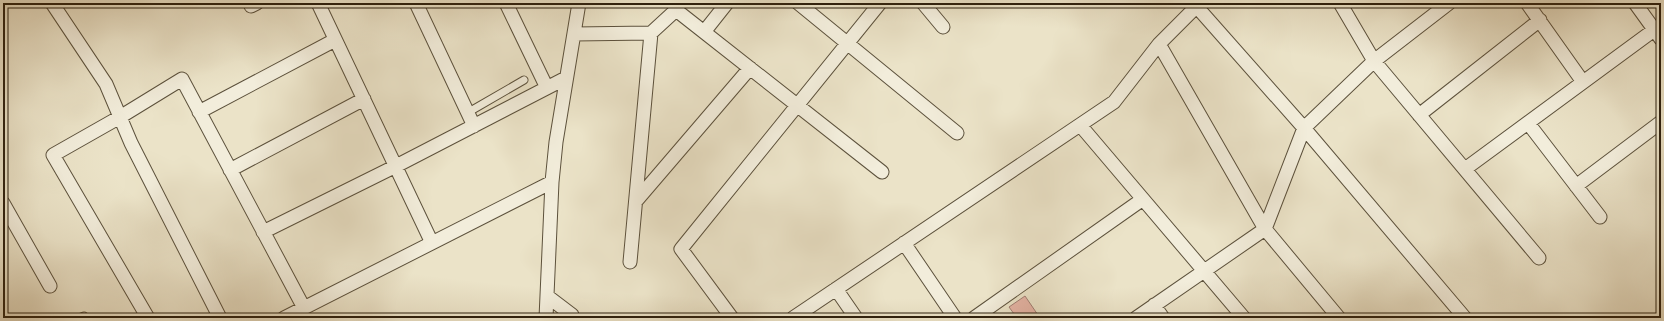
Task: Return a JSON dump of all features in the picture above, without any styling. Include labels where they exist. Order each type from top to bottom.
[{"type":"street","points":[[52,3],[106,84],[131,143],[220,318]]},
{"type":"street","points":[[318,3],[432,243]]},
{"type":"street","points":[[416,3],[474,126]]},
{"type":"street","points":[[506,3],[547,88]]},
{"type":"street","points":[[546,318],[552,182],[556,142],[579,3]]},
{"type":"street","points":[[704,32],[727,3]]},
{"type":"street","points":[[798,3],[957,133]]},
{"type":"street","points":[[732,318],[681,249],[880,3]]},
{"type":"street","points":[[923,3],[943,27]]},
{"type":"street","points":[[1340,3],[1374,61],[1539,258]]},
{"type":"street","points":[[1528,3],[1583,82]]},
{"type":"street","points":[[1464,169],[1583,82],[1658,34],[1635,3]]},
{"type":"street","points":[[1136,318],[1265,229],[1304,128],[1374,61],[1447,4]]},
{"type":"street","points":[[793,318],[1114,102],[1160,44],[1199,5],[1465,318]]},
{"type":"street","points":[[630,262],[651,33],[677,7],[704,32],[882,172]]},
{"type":"street","points":[[1419,115],[1540,20]]},
{"type":"street","points":[[574,34],[651,33]]},
{"type":"street","points":[[199,112],[335,40]]},
{"type":"street","points":[[1160,44],[1265,229],[1339,318]]},
{"type":"street","points":[[636,201],[750,68]]},
{"type":"street","points":[[263,232],[396,166],[566,78]]},
{"type":"street","points":[[148,318],[52,155],[120,117],[182,79],[304,308]]},
{"type":"street","points":[[230,170],[364,99]]},
{"type":"street","points":[[1576,186],[1661,122]]},
{"type":"street","points":[[1528,123],[1600,217]]},
{"type":"street","points":[[1080,125],[1244,318]]},
{"type":"street","points":[[284,318],[552,182]]},
{"type":"street","points":[[974,318],[1143,199]]},
{"type":"street","points":[[3,203],[50,286]]},
{"type":"street","points":[[904,243],[955,318]]},
{"type":"street","points":[[836,289],[856,318]]},
{"type":"street","points":[[547,296],[572,315],[573,318]]},
{"type":"street","points":[[1154,305],[1163,318]]},
{"type":"lane","points":[[467,113],[524,80]]},
{"type":"building","points":[[1025,296],[1040,318],[1017,318],[1009,307]]}]
